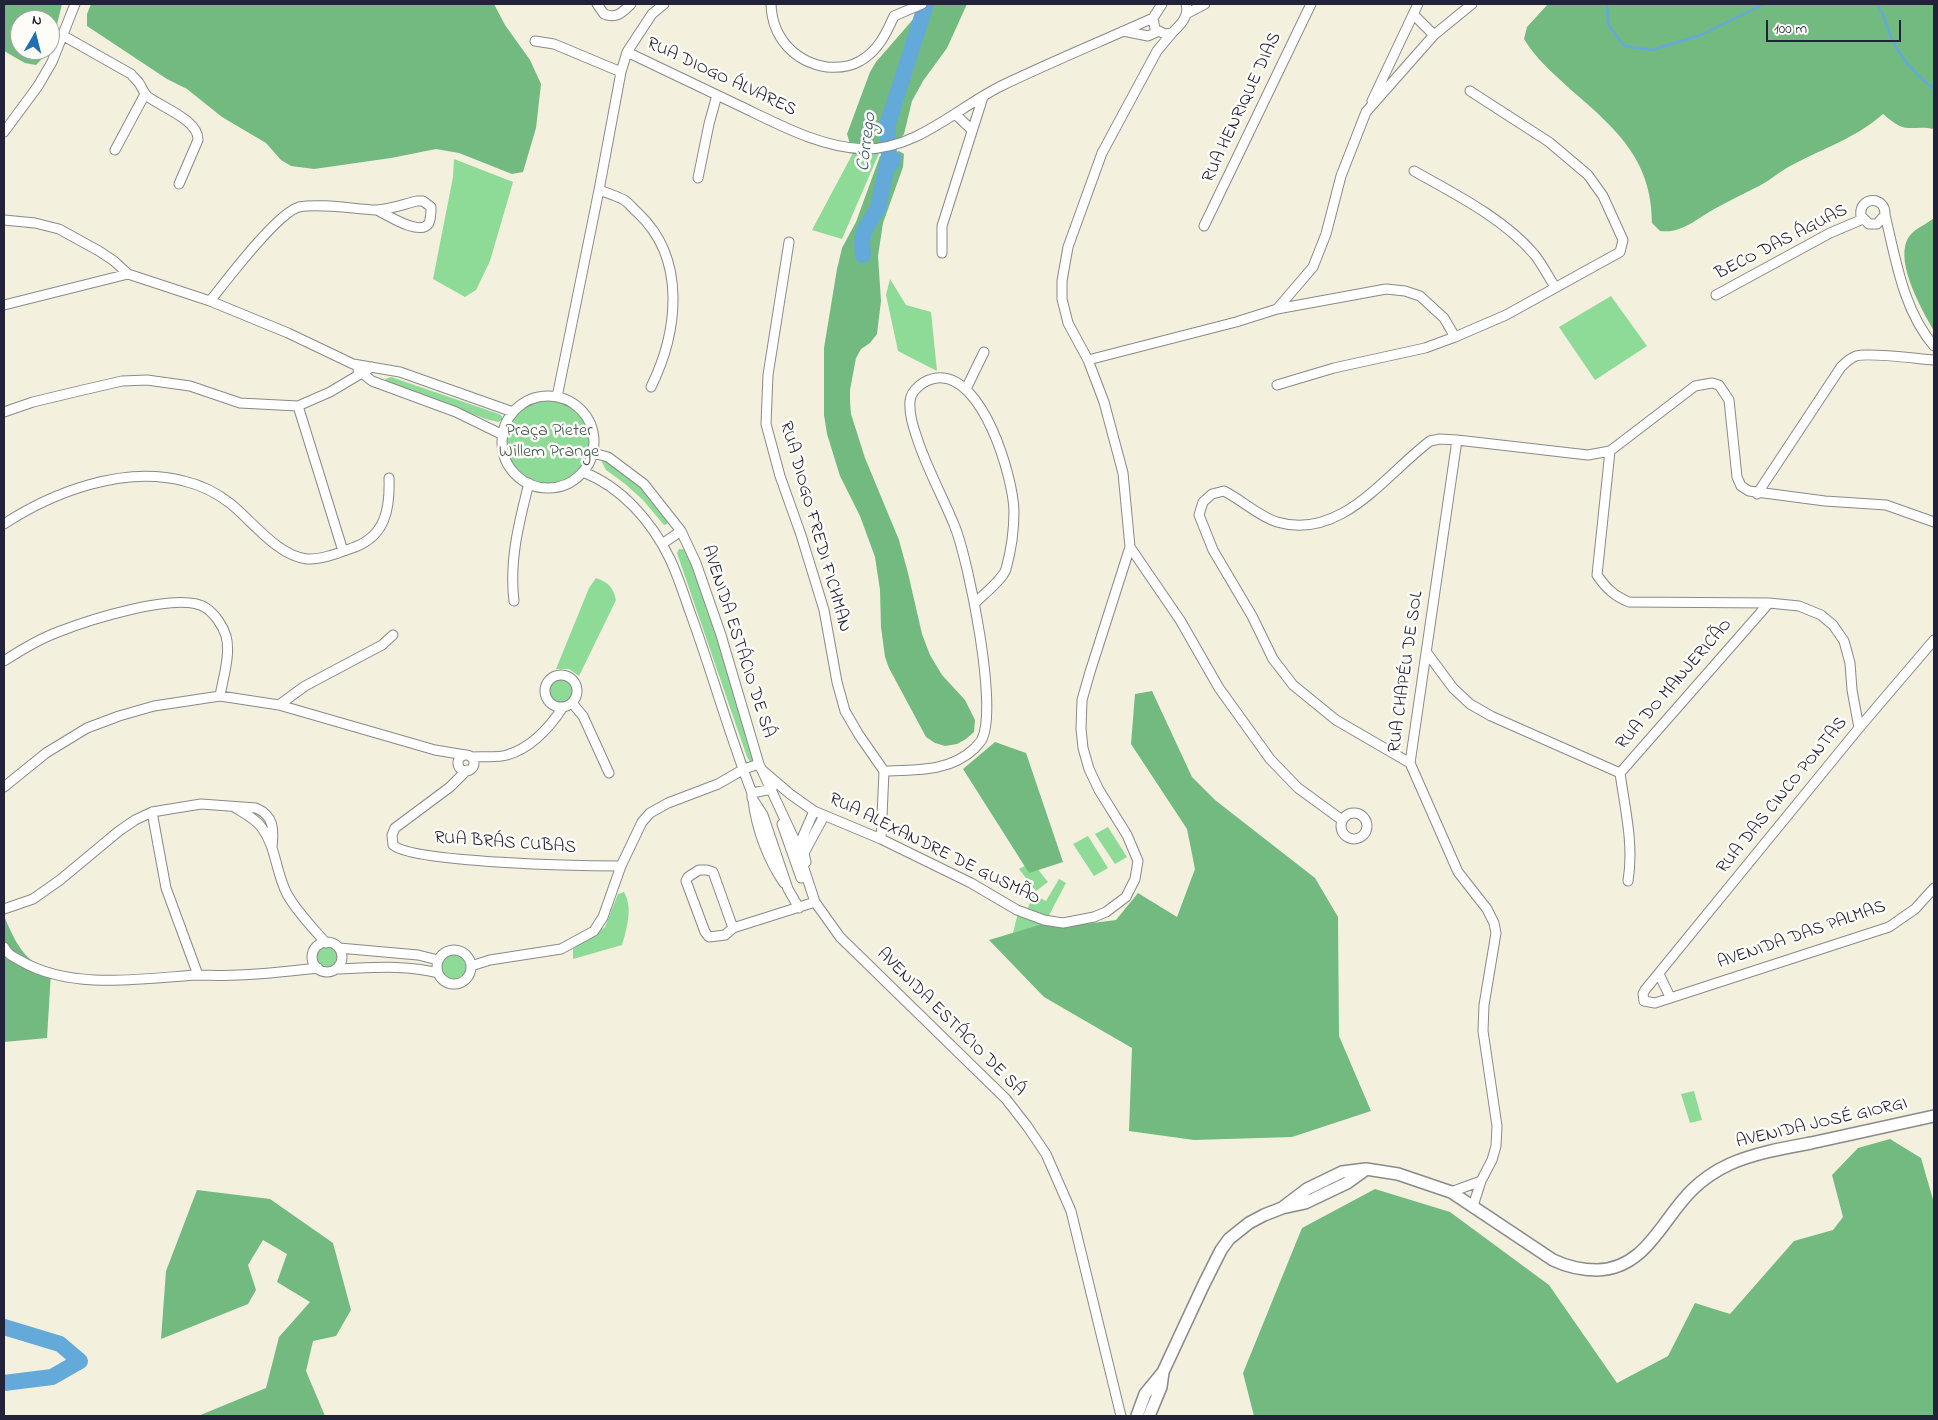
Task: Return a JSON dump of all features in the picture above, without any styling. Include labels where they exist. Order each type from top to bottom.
[{"type":"street","points":[[4,132],[38,86],[52,62],[75,4]]},
{"type":"street","points":[[597,4],[604,14],[614,16],[622,13],[631,4]]},
{"type":"street","points":[[628,52],[652,14],[664,4]]},
{"type":"street","points":[[771,4],[772,19],[777,33],[788,48],[801,59],[818,65],[833,67],[847,67],[860,62],[875,51],[886,35],[899,4]]},
{"type":"street","points":[[894,16],[922,4]]},
{"type":"street","points":[[1153,18],[1162,4]]},
{"type":"street","points":[[1187,8],[1205,4]]},
{"type":"street","name":"RUA HENRIQUE DIAS","points":[[1204,226],[1311,4]]},
{"type":"street","points":[[1277,309],[1313,267],[1326,234],[1344,168],[1366,112],[1418,4]]},
{"type":"street","points":[[1366,112],[1434,35],[1472,4]]},
{"type":"street","name":"RUA ALEXANDRE DE GUSMÃO","points":[[761,767],[790,794],[814,811],[881,839],[971,883],[1018,910],[1044,920],[1063,922],[1094,917],[1106,912],[1126,897],[1135,879],[1138,861],[1127,835],[1099,790],[1089,769],[1083,748],[1082,729],[1082,700],[1087,681],[1130,547],[1123,473],[1118,448],[1104,402],[1088,360],[1068,323],[1062,299],[1062,281],[1068,247],[1102,153],[1157,51],[1172,33],[1187,8]]},
{"type":"street","points":[[1413,14],[1434,35]]},
{"type":"street","name":"RUA DIOGO ÁLVARES","points":[[558,397],[621,72],[628,52],[771,121],[825,143],[863,149],[896,144],[924,132],[999,87],[1153,18]]},
{"type":"street","name":"RUA ALEXANDRE DE GUSMÃO","points":[[1153,18],[1154,26],[1158,32],[1157,51]]},
{"type":"street","points":[[1123,31],[1148,36],[1158,32],[1172,33]]},
{"type":"street","points":[[62,35],[131,74],[140,84],[145,94],[195,128],[198,140],[179,184]]},
{"type":"street","points":[[535,41],[554,44],[621,72]]},
{"type":"street","points":[[1398,48],[1411,61]]},
{"type":"street","points":[[1277,385],[1334,368],[1425,348],[1455,337],[1506,314],[1620,252],[1623,240],[1603,196],[1588,175],[1549,142],[1470,91]]},
{"type":"street","points":[[115,150],[145,94]]},
{"type":"street","points":[[698,178],[717,95]]},
{"type":"street","points":[[942,253],[942,226],[983,97]]},
{"type":"street","points":[[955,114],[972,130]]},
{"type":"street","points":[[1414,170],[1475,205],[1508,230],[1534,254],[1555,287]]},
{"type":"street","points":[[599,190],[624,200],[644,219],[658,237],[670,266],[672,319],[662,364],[651,387]]},
{"type":"street","points":[[1885,215],[1880,222],[1873,224],[1863,219],[1860,212],[1861,207],[1871,200],[1882,204],[1885,215],[1906,297],[1917,322],[1934,346]]},
{"type":"street","points":[[210,301],[265,236],[289,212],[298,208],[310,206],[351,207],[377,210],[423,201],[430,207],[431,215],[429,223],[424,227],[416,228],[377,210]]},
{"type":"street","name":"BECO DAS ÁGUAS","points":[[1716,295],[1830,233],[1863,219]]},
{"type":"street","points":[[4,220],[35,223],[59,229],[99,251],[128,274],[210,301],[288,333],[353,364],[400,372],[513,412]]},
{"type":"street","name":"RUA DIOGO FREDI FICHMAN","points":[[789,242],[768,375],[766,424],[780,476],[801,535],[824,610],[837,682],[845,711],[884,771]]},
{"type":"street","points":[[4,306],[128,274]]},
{"type":"street","points":[[1088,360],[1236,322],[1277,309],[1386,289],[1404,291],[1420,296],[1444,318],[1455,337]]},
{"type":"street","points":[[966,389],[984,352]]},
{"type":"street","points":[[1757,494],[1847,361],[1856,356],[1867,355],[1934,360]]},
{"type":"street","points":[[353,364],[372,382],[456,412],[503,435]]},
{"type":"street","points":[[4,412],[33,402],[122,381],[147,380],[190,386],[240,403],[298,406],[330,392],[372,367]]},
{"type":"street","points":[[881,839],[884,771],[927,770],[956,762],[982,740],[986,726],[987,712],[975,603],[955,528],[924,460],[910,414],[910,398],[917,387],[927,380],[938,377],[950,379],[966,389],[991,425],[1009,479],[1014,511],[1011,546],[1005,571],[975,603]]},
{"type":"street","points":[[1410,763],[1336,720],[1293,685],[1273,660],[1252,616],[1213,550],[1199,515],[1203,502],[1212,494],[1224,491],[1276,522],[1295,526],[1310,526],[1338,517],[1358,503],[1430,441],[1440,439],[1457,440],[1588,455],[1610,451],[1695,386],[1712,382],[1719,385],[1729,400],[1737,477],[1741,486],[1757,494],[1886,505],[1934,522]]},
{"type":"street","points":[[544,396],[558,397],[573,404],[587,418],[594,436],[593,453],[583,472],[568,483],[556,487],[543,487],[528,483],[513,471],[507,462],[504,452],[503,435],[513,412],[530,400],[544,396]]},
{"type":"street","points":[[298,406],[343,552]]},
{"type":"street","name":"RUA CHAPÉU DE SOL","points":[[1457,440],[1410,763],[1458,872],[1487,909],[1494,923],[1496,933],[1484,1005],[1484,1031],[1497,1126],[1496,1146],[1473,1206]]},
{"type":"street","points":[[1610,451],[1597,575],[1605,587],[1615,596],[1629,602],[1769,603],[1799,606],[1821,615],[1833,625],[1844,642],[1850,662],[1852,690],[1859,728]]},
{"type":"street","name":"AVENIDA ESTÁCIO DE SÁ","points":[[593,453],[608,457],[644,484],[682,532],[696,563],[721,634],[761,767],[773,791],[786,809],[804,853],[812,897]]},
{"type":"street","name":"AVENIDA ESTÁCIO DE SÁ","points":[[583,472],[600,478],[634,506],[662,544],[671,560],[752,795],[768,817],[785,861],[790,892],[799,908]]},
{"type":"street","points":[[4,524],[20,513],[80,487],[117,479],[152,476],[183,481],[210,491],[231,504],[289,554],[308,559],[343,552],[360,545],[378,532],[389,506],[389,478]]},
{"type":"street","points":[[514,601],[511,578],[528,483]]},
{"type":"street","name":"AVENIDA ESTÁCIO DE SÁ","points":[[662,544],[682,532]]},
{"type":"street","points":[[1130,547],[1180,620],[1219,688],[1270,760],[1298,788],[1342,820]]},
{"type":"street","name":"RUA DO MANJERICÃO","points":[[1426,653],[1453,688],[1470,704],[1500,720],[1620,773],[1769,603]]},
{"type":"street","points":[[4,661],[56,632],[90,620],[156,604],[198,604],[206,608],[219,622],[226,637],[227,655],[220,696]]},
{"type":"street","points":[[279,705],[305,686],[382,645],[393,634]]},
{"type":"street","name":"RUA DAS CINCO PONTAS","points":[[1659,974],[1859,728],[1934,640]]},
{"type":"street","points":[[4,787],[46,753],[87,728],[154,706],[220,696],[279,705],[435,750],[468,756],[506,756],[539,736],[552,725],[567,705],[578,693],[576,684],[569,676],[561,674],[552,678],[547,684],[545,693],[548,700],[556,706],[567,705],[583,716],[609,773]]},
{"type":"street","name":"RUA BRÁS CUBAS","points":[[468,756],[460,758],[459,763],[462,769],[467,770],[450,787],[395,828],[392,840],[398,849],[439,856],[505,862],[576,866],[621,866]]},
{"type":"street","name":"AVENIDA ESTÁCIO DE SÁ","points":[[744,770],[761,767]]},
{"type":"street","points":[[471,966],[490,960],[561,949],[594,931],[603,917],[621,866],[642,822],[650,813],[668,803],[718,784],[744,770]]},
{"type":"street","points":[[1620,773],[1630,845],[1631,864],[1628,881]]},
{"type":"street","points":[[752,795],[773,791]]},
{"type":"street","name":"AVENIDA ESTÁCIO DE SÁ","points":[[773,791],[777,809],[799,875],[840,937],[1006,1099],[1046,1154],[1071,1211],[1121,1416]]},
{"type":"street","points":[[4,909],[33,898],[60,880],[119,831],[152,812],[201,804],[256,808],[269,817],[274,833],[272,847],[277,870],[287,894],[298,912],[326,943],[339,948],[418,955],[438,960]]},
{"type":"street","points":[[800,843],[814,811]]},
{"type":"street","points":[[152,812],[166,888],[198,975]]},
{"type":"street","points":[[804,853],[824,816]]},
{"type":"street","points":[[733,928],[712,872],[699,870],[688,878],[686,882],[705,932],[709,937],[725,935],[733,928],[799,908],[812,897]]},
{"type":"street","name":"AVENIDA DAS PALMAS","points":[[1659,974],[1642,994],[1644,1000],[1655,1003],[1889,927],[1915,909],[1934,888]]},
{"type":"street","points":[[326,943],[317,947],[313,955],[313,960],[318,968],[326,972],[336,969],[394,967],[421,969],[438,973],[449,984],[459,984],[468,977],[471,966],[467,956],[458,950],[448,951],[438,960],[438,973]]},
{"type":"street","points":[[4,947],[7,953],[33,968],[54,975],[129,980],[198,975],[237,975],[318,968]]},
{"type":"street","points":[[336,969],[342,957],[339,948]]},
{"type":"street","points":[[1659,974],[1670,997]]},
{"type":"street","name":"AVENIDA JOSÉ GIORGI","points":[[1137,1416],[1145,1394],[1163,1372],[1203,1286],[1229,1239],[1264,1214],[1305,1203],[1347,1183],[1366,1169],[1398,1174],[1451,1192],[1553,1260],[1568,1267],[1582,1270],[1602,1270],[1620,1266],[1634,1259],[1644,1250],[1692,1190],[1711,1174],[1731,1164],[1774,1151],[1934,1116]]},
{"type":"street","points":[[1451,1192],[1481,1181]]},
{"type":"street","name":"AVENIDA JOSÉ GIORGI","points":[[1149,1416],[1161,1387],[1163,1372]]},
{"type":"green space","points":[[4,4],[62,4],[60,12],[60,10],[10,10],[10,54],[4,51]]},
{"type":"green space","points":[[91,4],[494,4],[505,25],[530,60],[541,84],[536,128],[523,172],[512,174],[459,153],[436,149],[391,158],[314,169],[291,166],[281,160],[266,143],[222,117],[187,89],[167,79],[87,26],[87,14]]},
{"type":"green space","points":[[934,4],[967,4],[947,48],[923,81],[912,101],[904,134],[899,140],[872,145],[850,144],[847,134],[870,72],[876,62],[922,9]]},
{"type":"green space","points":[[1548,4],[1934,4],[1934,129],[1902,127],[1883,114],[1851,136],[1789,166],[1763,184],[1690,224],[1676,230],[1660,231],[1652,223],[1646,181],[1628,147],[1602,117],[1545,66],[1524,39],[1527,27]]},
{"type":"green space","points":[[20,60],[41,60],[36,65]]},
{"type":"green space","points":[[880,151],[842,239],[812,230],[853,153],[871,154]]},
{"type":"green space","points":[[899,151],[904,154],[903,167],[883,223],[878,256],[881,301],[877,334],[870,343],[861,349],[856,358],[850,390],[850,402],[851,414],[865,458],[899,540],[922,634],[930,655],[942,675],[965,700],[975,720],[974,732],[966,739],[957,744],[945,746],[935,743],[926,737],[889,668],[885,657],[881,627],[880,590],[875,557],[860,516],[840,476],[827,434],[824,415],[824,348],[842,248],[856,222],[880,156]]},
{"type":"green space","points":[[454,159],[513,182],[490,261],[476,290],[465,297],[433,279],[453,177]]},
{"type":"green space","points":[[1934,218],[1934,331],[1912,287],[1905,262],[1905,250],[1909,236]]},
{"type":"green space","points":[[890,279],[906,305],[931,312],[937,371],[898,351],[886,295]]},
{"type":"green space","points":[[1611,296],[1647,346],[1595,380],[1559,327]]},
{"type":"green space","points":[[391,377],[499,414],[502,416],[502,420],[498,422],[486,419],[389,384],[385,379]]},
{"type":"green space","name":"Praça Pieter Willem Prange","points":[[544,396],[566,400],[583,412],[592,429],[594,441],[593,453],[595,453],[585,469],[577,478],[556,488],[536,487],[520,477],[508,461],[503,443],[506,424],[519,407]]},
{"type":"green space","points":[[604,459],[640,486],[669,521],[667,524],[664,525],[642,499],[606,470],[602,462]]},
{"type":"green space","points":[[679,549],[688,550],[757,755],[758,759],[751,763],[747,757],[677,553]]},
{"type":"green space","points":[[596,578],[610,586],[616,600],[579,676],[569,669],[556,669],[589,588]]},
{"type":"green space","points":[[561,678],[570,682],[574,691],[570,700],[561,704],[552,700],[548,691],[552,682]]},
{"type":"green space","points":[[1152,691],[1192,777],[1215,800],[1315,878],[1338,917],[1339,1036],[1371,1111],[1292,1137],[1194,1140],[1129,1131],[1132,1048],[1044,997],[989,940],[1046,923],[1061,927],[1116,920],[1138,893],[1177,917],[1195,869],[1187,829],[1131,744],[1135,694]]},
{"type":"green space","points":[[995,742],[1026,753],[1063,862],[1029,873],[963,769]]},
{"type":"green space","points":[[1108,827],[1127,857],[1115,864],[1095,834]]},
{"type":"green space","points":[[1088,836],[1108,868],[1094,876],[1073,844]]},
{"type":"green space","points":[[1032,862],[1048,882],[1036,891],[1019,869]]},
{"type":"green space","points":[[1059,879],[1066,883],[1047,919],[1027,911],[1033,894],[1046,901]]},
{"type":"green space","points":[[624,892],[629,911],[622,945],[573,959],[573,949],[605,927],[618,894]]},
{"type":"green space","points":[[1018,913],[1047,924],[1013,933]]},
{"type":"green space","points":[[4,916],[21,949],[33,962],[51,972],[47,1038],[4,1042]]},
{"type":"green space","points":[[327,942],[337,947],[342,957],[337,967],[327,972],[317,967],[312,957],[317,947]]},
{"type":"green space","points":[[454,950],[461,951],[466,955],[470,960],[470,974],[466,979],[461,983],[454,984],[447,983],[442,979],[438,974],[437,967],[438,960],[442,955],[447,951]]},
{"type":"green space","points":[[1694,1091],[1702,1120],[1690,1123],[1681,1094]]},
{"type":"green space","points":[[1890,1139],[1921,1158],[1934,1203],[1934,1416],[1254,1416],[1243,1373],[1302,1228],[1375,1189],[1450,1212],[1549,1285],[1617,1383],[1668,1356],[1695,1303],[1730,1314],[1794,1241],[1833,1230],[1843,1217],[1832,1175],[1858,1148]]},
{"type":"green space","points":[[197,1190],[270,1199],[333,1243],[351,1310],[336,1336],[313,1341],[306,1371],[325,1416],[198,1416],[266,1388],[279,1337],[310,1302],[277,1282],[287,1254],[263,1240],[248,1265],[256,1290],[248,1304],[161,1339],[166,1271]]},
{"type":"water","points":[[901,154],[900,166],[892,173],[880,165],[882,157]]},
{"type":"waterway","name":"Córrego","points":[[863,255],[864,231],[878,208],[889,156],[887,126],[926,4]]},
{"type":"waterway","points":[[1607,4],[1608,24],[1624,46],[1651,50],[1701,35],[1764,4]]},
{"type":"waterway","points":[[1877,4],[1899,52],[1915,72],[1934,89]]},
{"type":"waterway","points":[[4,1327],[60,1344],[80,1361],[52,1377],[4,1383]]}]
